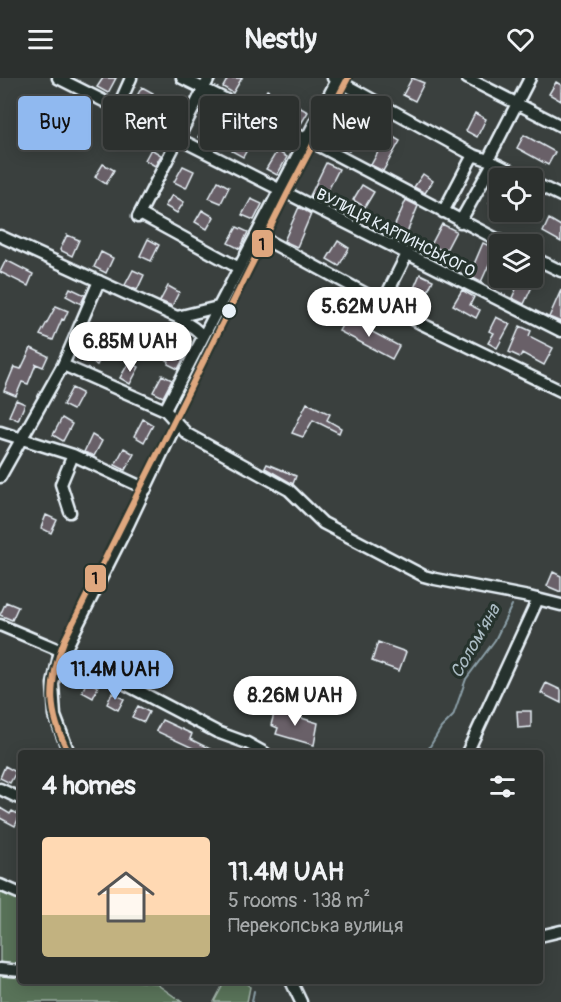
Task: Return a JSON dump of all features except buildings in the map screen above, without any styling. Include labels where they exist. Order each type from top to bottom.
[{"type":"street","name":"ВУЛИЦЯ КАРПИНСЬКОГО","points":[[58,78],[103,100]]},
{"type":"street","points":[[123,96],[131,78]]},
{"type":"street","points":[[182,78],[306,139],[489,236]]},
{"type":"street","points":[[188,119],[209,78]]},
{"type":"street","points":[[467,78],[561,126]]},
{"type":"street","points":[[460,222],[530,78]]},
{"type":"street","points":[[165,410],[336,79],[473,155],[504,168]]},
{"type":"street","name":"ВУЛИЦЯ КАРПИНСЬКОГО","points":[[188,143],[561,331]]},
{"type":"street","points":[[172,150],[139,215],[239,268]]},
{"type":"street","points":[[443,212],[473,155]]},
{"type":"street","points":[[543,187],[561,196]]},
{"type":"street","points":[[257,235],[420,322],[561,391]]},
{"type":"street","points":[[0,236],[177,317],[194,327],[203,336]]},
{"type":"street","points":[[383,302],[407,254]]},
{"type":"street","points":[[543,262],[561,271]]},
{"type":"street","points":[[0,477],[63,365],[99,281]]},
{"type":"street","points":[[177,317],[218,307]]},
{"type":"street","points":[[63,365],[165,410],[187,434],[289,490],[332,529],[424,576],[561,605]]},
{"type":"street","points":[[68,750],[55,716],[53,684],[62,652],[146,489],[176,424]]},
{"type":"street","points":[[0,432],[74,455],[146,489]]},
{"type":"street","points":[[70,512],[61,484],[74,455]]},
{"type":"street","points":[[468,750],[538,599]]},
{"type":"street","points":[[0,625],[62,652],[218,732],[260,750]]},
{"type":"street","points":[[0,789],[18,798]]},
{"type":"street","points":[[0,885],[18,893]]},
{"type":"street","points":[[543,935],[561,931]]},
{"type":"street","points":[[0,969],[18,971]]},
{"type":"street","points":[[292,984],[301,1002]]},
{"type":"green space","points":[[0,892],[18,900],[18,967],[0,966]]},
{"type":"green space","points":[[0,972],[18,973],[18,984],[156,984],[182,1002],[0,1002]]},
{"type":"green space","points":[[223,984],[247,984],[250,987],[247,1002],[214,1002]]},
{"type":"waterway","name":"Солом'яна","points":[[428,750],[441,728],[453,716],[466,679],[495,640],[512,605]]},
{"type":"waterway","points":[[252,1002],[254,991]]},
{"type":"transit line","name":"1","points":[[68,750],[57,724],[52,698],[55,671],[64,641],[287,194],[348,78]]}]
